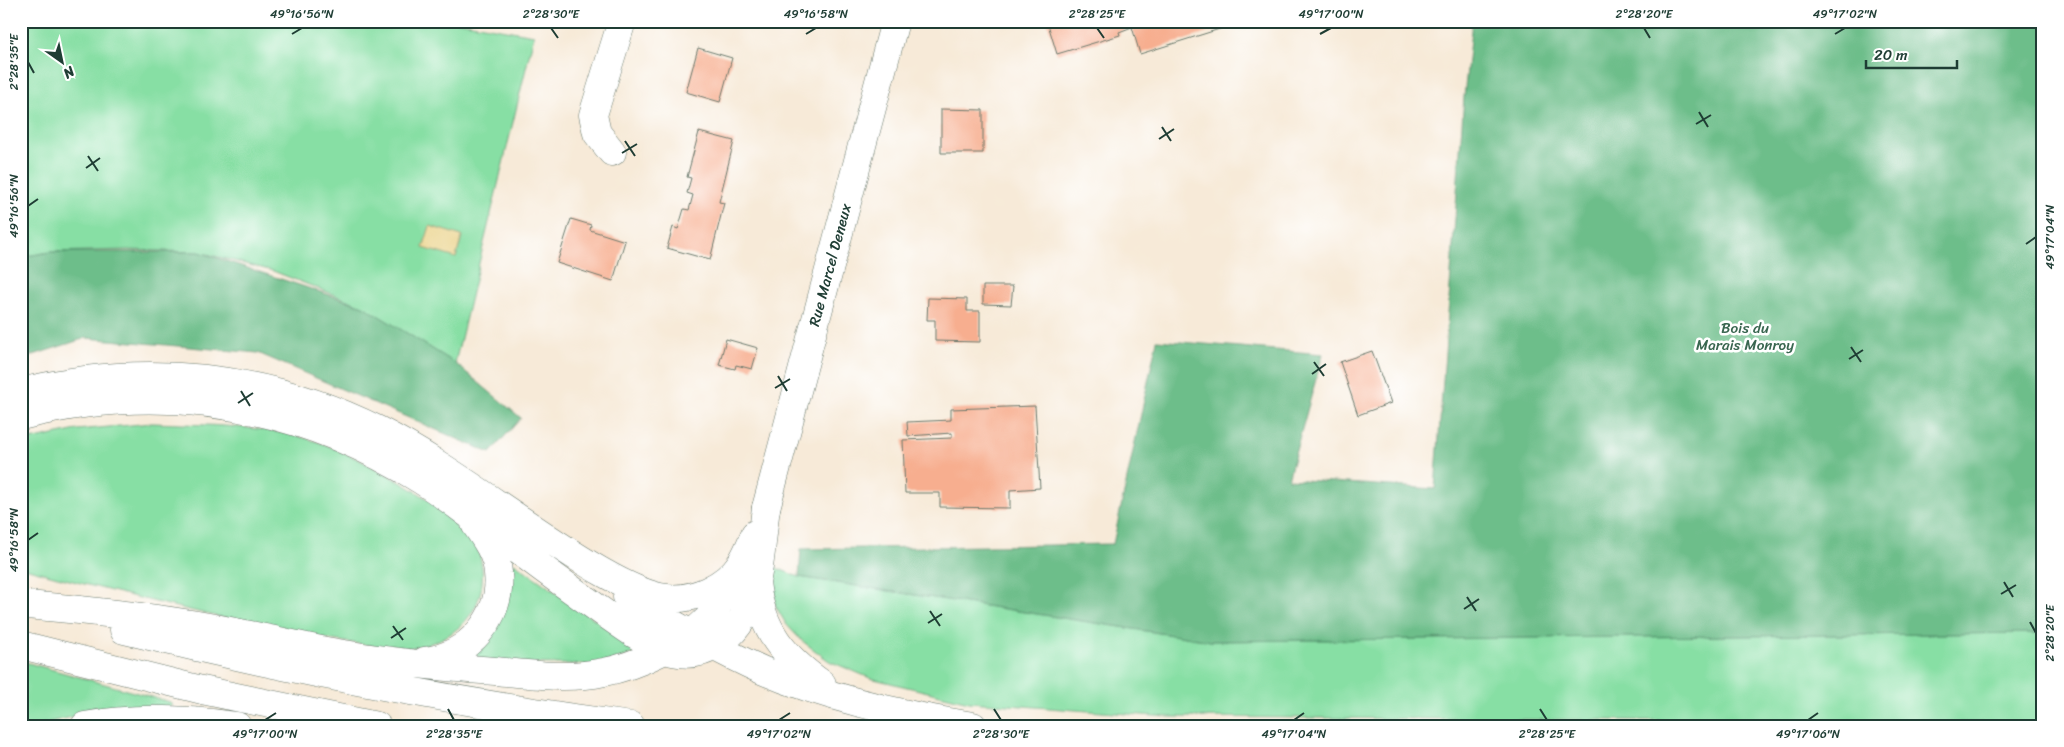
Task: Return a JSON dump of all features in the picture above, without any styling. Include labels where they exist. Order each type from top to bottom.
[{"type":"main road","points":[[612,152],[596,132],[593,115],[622,21]]},
{"type":"main road","name":"Rue Marcel Deneux","points":[[746,576],[766,508],[895,21]]},
{"type":"main road","points":[[21,392],[103,377],[148,375],[222,380],[280,392],[332,409],[398,441],[445,469],[550,540],[616,591],[714,647],[784,678],[848,698],[907,714],[973,726]]},
{"type":"main road","points":[[21,416],[67,405],[160,398],[225,404],[307,425],[356,445],[422,481],[611,618],[662,650],[689,655],[714,647],[731,635],[743,619],[746,576]]},
{"type":"main road","points":[[410,663],[440,659],[467,646],[484,627],[495,601],[498,572],[491,549],[462,510]]},
{"type":"main road","points":[[550,540],[630,586],[664,598],[684,598],[746,576]]},
{"type":"main road","points":[[25,604],[147,617],[245,634],[324,651],[410,663],[539,675],[574,676],[603,673],[625,667],[662,650],[690,634],[714,612],[746,576]]},
{"type":"main road","points":[[746,576],[764,621],[778,644],[811,676],[848,698]]},
{"type":"main road","points":[[25,604],[182,644],[310,672],[537,713],[631,726]]},
{"type":"main road","points":[[21,645],[202,690],[377,726]]},
{"type":"main road","points":[[85,726],[147,720],[237,726]]},
{"type":"green space","points":[[21,21],[455,21],[534,35],[455,363],[363,306],[273,271],[199,252],[127,250],[50,252],[21,257]]},
{"type":"green space","name":"Bois du Marais Monroy","points":[[1472,21],[2043,21],[2043,633],[1211,641],[799,577],[801,549],[1113,544],[1157,340],[1323,354],[1288,479],[1435,489],[1464,97]]},
{"type":"green space","points":[[50,252],[199,252],[363,306],[455,363],[521,418],[490,453],[258,353],[86,338],[21,359],[21,257]]},
{"type":"green space","points":[[152,423],[236,427],[298,436],[335,448],[405,485],[450,515],[466,530],[476,544],[481,559],[482,583],[476,605],[463,623],[445,637],[413,648],[393,649],[272,629],[140,598],[21,567],[21,442],[77,430]]},
{"type":"green space","points":[[514,563],[640,651],[602,665],[465,662],[488,643],[509,597]]},
{"type":"green space","points":[[774,567],[799,577],[1211,641],[2043,633],[2043,723],[1168,717],[969,702],[870,678],[829,661],[801,640],[786,624],[775,605]]},
{"type":"green space","points":[[21,661],[170,702],[172,705],[167,709],[98,711],[33,726],[21,726]]},
{"type":"sand","points":[[430,226],[462,236],[456,258],[423,248]]},
{"type":"building","points":[[1047,21],[1242,22],[1140,54],[1132,27],[1119,32],[1120,35],[1057,54]]},
{"type":"building","points":[[698,48],[732,58],[720,102],[686,92]]},
{"type":"building","points":[[941,109],[983,110],[983,153],[941,153]]},
{"type":"building","points":[[699,132],[734,141],[719,202],[724,203],[710,260],[667,248],[673,227],[678,229],[684,209],[689,210],[693,195],[687,193],[691,178],[687,177]]},
{"type":"building","points":[[571,219],[591,225],[590,230],[625,241],[613,281],[557,263]]},
{"type":"building","points":[[983,286],[1013,286],[1011,305],[983,304]]},
{"type":"building","points":[[928,298],[967,299],[967,311],[980,311],[980,342],[935,341],[935,320],[927,320]]},
{"type":"building","points":[[726,339],[758,348],[752,369],[736,365],[735,369],[719,365]]},
{"type":"building","points":[[1372,351],[1391,403],[1358,415],[1340,362]]},
{"type":"building","points":[[1035,406],[1040,488],[1010,490],[1010,508],[940,507],[940,493],[905,493],[903,440],[952,438],[952,433],[908,436],[907,422],[951,420],[951,409]]}]
